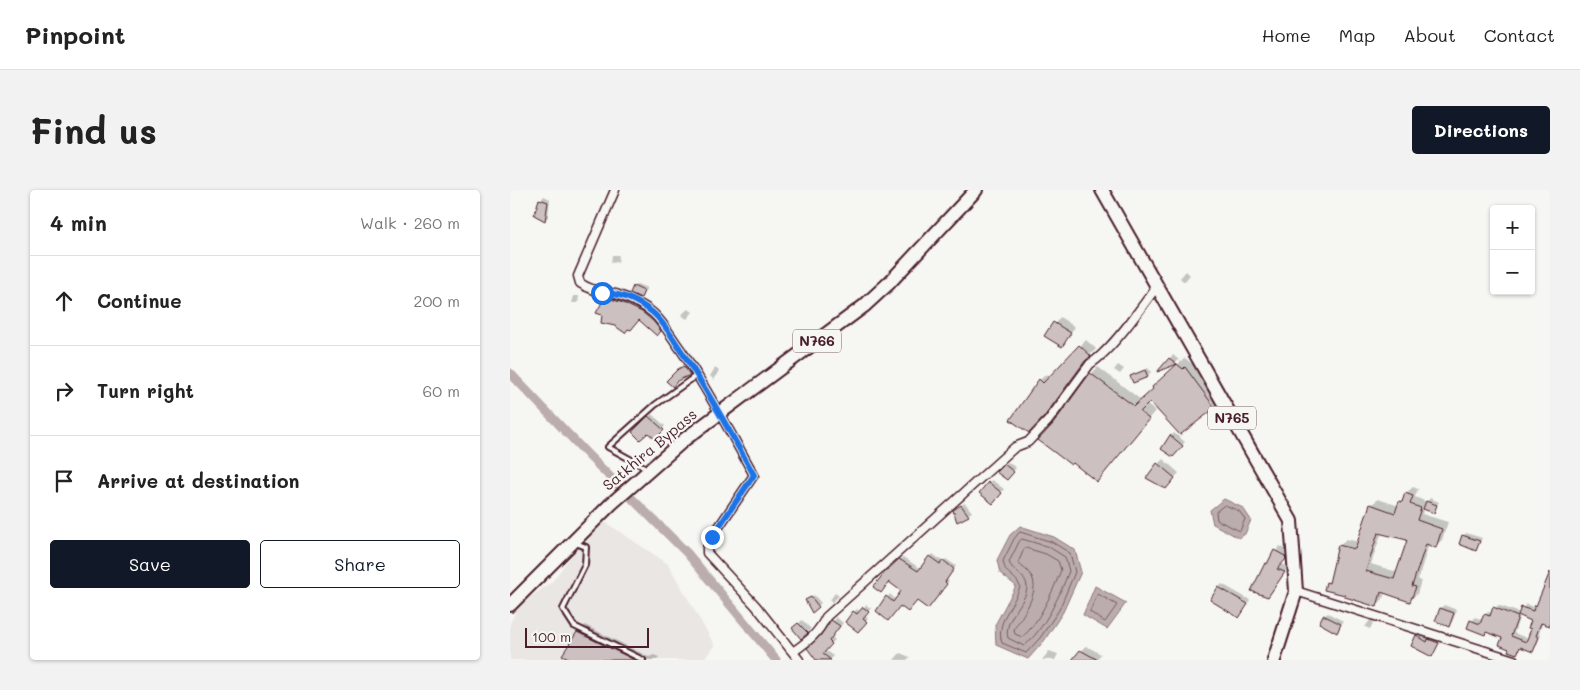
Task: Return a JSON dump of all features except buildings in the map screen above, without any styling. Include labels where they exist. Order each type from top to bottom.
[{"type":"highway","name":"Satkhira Bypass","points":[[510,604],[611,504],[685,439],[864,306],[889,283],[976,190]]},
{"type":"highway","name":"N765","points":[[1102,190],[1291,521],[1296,591],[1274,660]]},
{"type":"street","points":[[615,190],[578,276],[580,283],[597,292],[614,294],[633,301],[653,313],[670,333],[698,374],[754,475],[712,537],[707,553],[756,606],[799,660]]},
{"type":"street","points":[[793,652],[812,638],[821,628],[826,617],[953,501],[1015,447],[1028,442],[1048,421],[1090,364],[1100,358],[1157,286]]},
{"type":"street","points":[[1296,591],[1514,660]]},
{"type":"lane","points":[[647,472],[608,447],[654,405],[698,374]]},
{"type":"lane","points":[[573,542],[586,547],[585,565],[563,609],[574,626],[643,660]]},
{"type":"shaded area","points":[[599,518],[668,564],[715,646],[702,660],[510,660],[510,623],[520,604],[552,582]]},
{"type":"water","points":[[1224,499],[1243,508],[1251,520],[1245,534],[1239,538],[1213,524],[1210,510]]},
{"type":"water","points":[[1020,526],[1054,537],[1075,550],[1081,572],[1063,612],[1044,641],[1028,659],[996,645],[995,625],[1016,586],[1000,573],[997,560],[1010,535]]},
{"type":"water","points":[[1095,586],[1126,603],[1107,629],[1083,615]]},
{"type":"waterway","points":[[510,373],[589,456],[687,553],[776,660]]},
{"type":"route","points":[[602,293],[614,294],[633,301],[653,313],[670,333],[698,374],[754,475],[712,537]]}]
